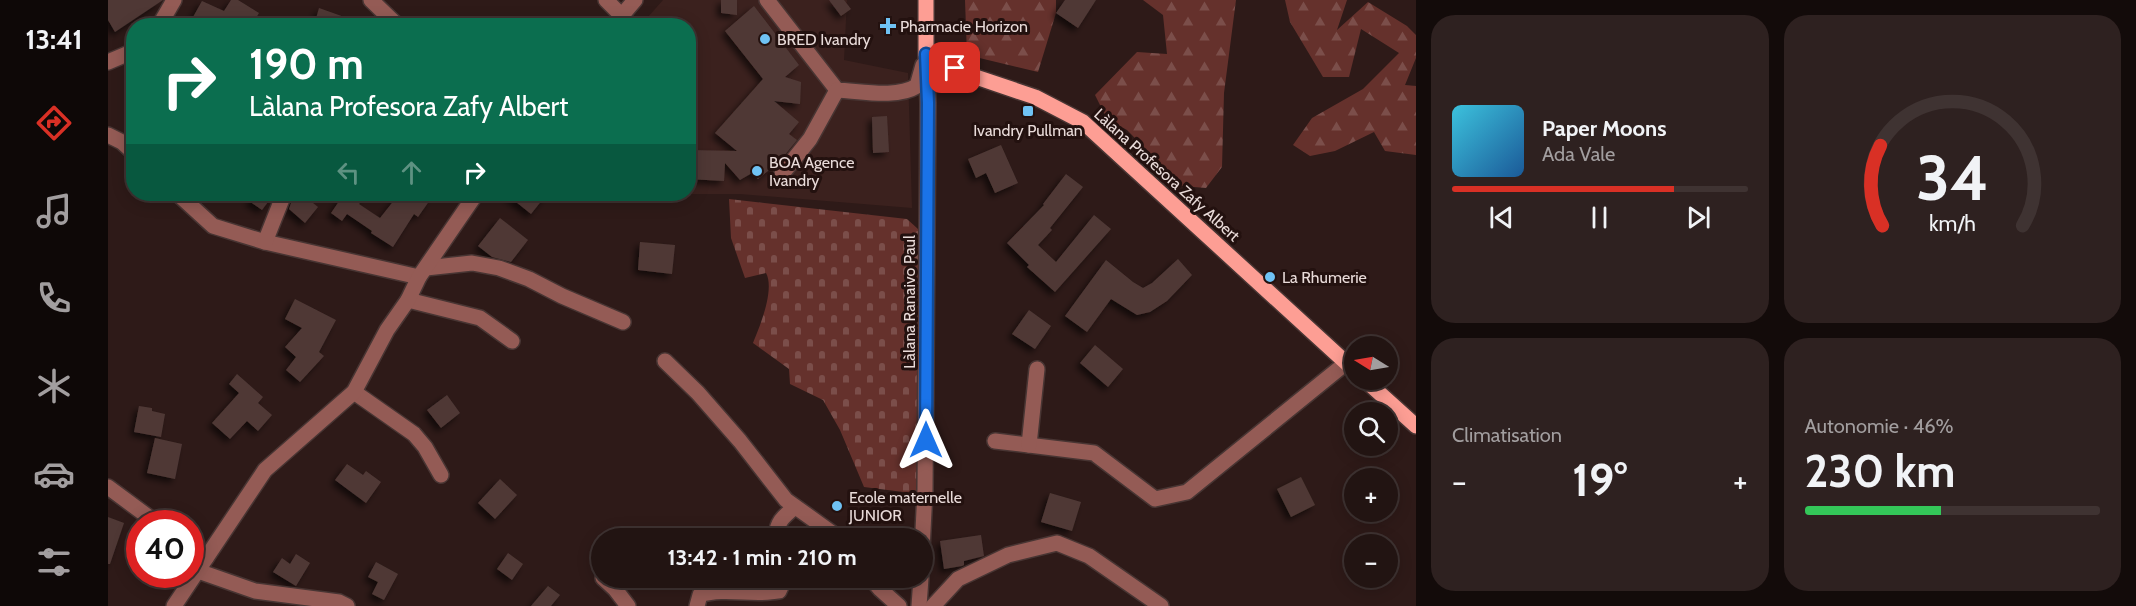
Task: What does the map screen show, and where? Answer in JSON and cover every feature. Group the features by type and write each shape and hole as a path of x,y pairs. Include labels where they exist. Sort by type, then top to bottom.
{"main road":[{"path":"926,0 926,54"},
{"name":"Làlana Profesora Zafy Albert","path":"926,54 970,75 1035,97 1083,122 1344,361"},
{"path":"1376,390 1416,426"}],"street":[{"path":"164,18 174,0"},
{"path":"371,0 390,18"},
{"path":"606,0 616,18"},
{"path":"619,18 635,0"},
{"path":"767,0 837,90 908,91 917,86 926,54"},
{"path":"108,62 126,54"},
{"name":"Làlana Ranaivo Paul","path":"923,528 926,482 928,103 926,54"},
{"path":"782,174 810,139 837,90"},
{"path":"108,135 126,146"},
{"path":"186,201 213,226 265,242 422,273 472,263 499,268 529,279 623,322"},
{"path":"265,242 281,201"},
{"path":"204,562 265,470 354,392 387,330 408,300 422,273 471,201"},
{"path":"408,300 480,318 512,341"},
{"path":"665,360 740,441 786,500 825,528"},
{"path":"1029,446 1037,369"},
{"path":"995,441 1094,453 1155,499 1187,492 1344,371"},
{"path":"354,392 414,434 425,447 441,475"},
{"path":"108,487 139,510"},
{"path":"776,528 783,516 795,507"},
{"path":"933,606 958,579 1008,555 1057,543 1089,556 1161,606"},
{"path":"204,566 255,591 339,602 347,606"},
{"path":"174,606 186,588"},
{"path":"614,588 628,606"},
{"path":"697,606 700,595 710,592 763,594 779,591 780,588"},
{"path":"879,588 899,606"},
{"path":"919,606 920,588"}],"shaded area":[{"path":"663,0 847,0 844,60 908,73 912,208 740,194 696,194 696,18 647,18"}],"green space":[{"path":"965,0 1056,0 1056,13 1038,72 967,55"},
{"path":"1143,0 1236,0 1224,93 1222,167 1206,188 1182,186 1127,130 1107,119 1095,95 1137,52 1167,54 1163,15"},
{"path":"1285,0 1347,0 1337,30 1368,2 1407,26 1416,35 1416,58 1405,85 1416,86 1416,155 1385,151 1374,132 1335,151 1310,156 1293,145 1312,118 1363,89 1399,53 1361,29 1349,77 1323,77 1290,22"},
{"path":"729,199 907,219 918,229 923,264 919,494 864,487 840,430 823,400 790,384 789,369 753,343 766,308 768,280 766,273 745,278 731,238"}],"building":[{"path":"108,0 163,0 136,18 126,18 126,25 115,32 108,20"},
{"path":"231,0 238,0 259,13 256,18 192,18 202,1 224,11"},
{"path":"721,0 737,0 737,15 721,13"},
{"path":"829,0 844,0 851,9 841,16"},
{"path":"1065,0 1096,0 1078,28 1056,13"},
{"path":"754,6 799,65 785,77 801,82 800,104 774,101 799,122 789,134 797,140 779,162 758,179 752,173 740,180 725,163 724,181 696,179 696,150 737,151 715,133 763,79 725,31"},
{"path":"319,8 347,18 316,18"},
{"path":"887,116 889,152 873,153 872,117"},
{"path":"1001,145 1018,183 995,193 986,173 976,178 968,159"},
{"path":"1066,174 1083,187 1050,228 1052,230 1038,245 1056,262 1094,215 1111,229 1055,292 1027,267 1029,265 1007,243 1044,205"},
{"path":"249,201 269,201 262,210"},
{"path":"292,201 311,201 318,207 305,223 289,209"},
{"path":"339,201 362,201 359,204 380,218 393,201 429,201 418,217 414,214 393,247 347,214 342,221 331,213"},
{"path":"515,201 541,201 531,214"},
{"path":"500,218 528,240 511,262 492,257 478,246"},
{"path":"640,242 675,245 672,274 638,270"},
{"path":"1178,259 1192,275 1167,301 1150,312 1137,315 1111,299 1087,332 1065,316 1106,260 1143,288 1152,283"},
{"path":"295,299 336,320 319,352 324,356 300,382 286,370 296,357 285,347 302,328 285,319"},
{"path":"1029,310 1051,326 1035,349 1012,334"},
{"path":"1095,345 1123,369 1108,387 1080,363"},
{"path":"237,374 263,397 258,403 272,415 258,431 247,421 230,439 212,423 239,393 229,384"},
{"path":"447,395 460,413 441,428 427,410"},
{"path":"139,406 152,408 152,411 165,414 161,437 134,432"},
{"path":"155,438 182,444 175,479 147,473"},
{"path":"347,464 363,475 366,471 381,482 366,503 335,480"},
{"path":"1301,477 1315,505 1291,517 1277,489"},
{"path":"500,479 517,495 495,519 478,503"},
{"path":"1050,493 1081,502 1072,531 1041,522"},
{"path":"108,517 124,523 110,564 108,564"},
{"path":"981,535 984,556 964,561 962,566 944,569 940,541"},
{"path":"508,553 523,564 512,580 497,569"},
{"path":"296,554 310,563 296,586 273,572 282,558 290,564"},
{"path":"376,562 398,574 384,600 372,594 378,582 368,577"},
{"path":"548,586 560,595 551,606 531,606"}],"place":[{"name":"Pharmacie Horizon","path":"888,26"},
{"name":"BRED Ivandry","path":"765,39"},
{"name":"Ivandry Pullman","path":"1028,111"},
{"name":"BOA Agence Ivandry","path":"757,171"},
{"name":"La Rhumerie","path":"1270,277"},
{"name":"Ecole maternelle JUNIOR","path":"837,506"}],"route":[{"path":"926,440 928,103 926,54 955,68"}]}
